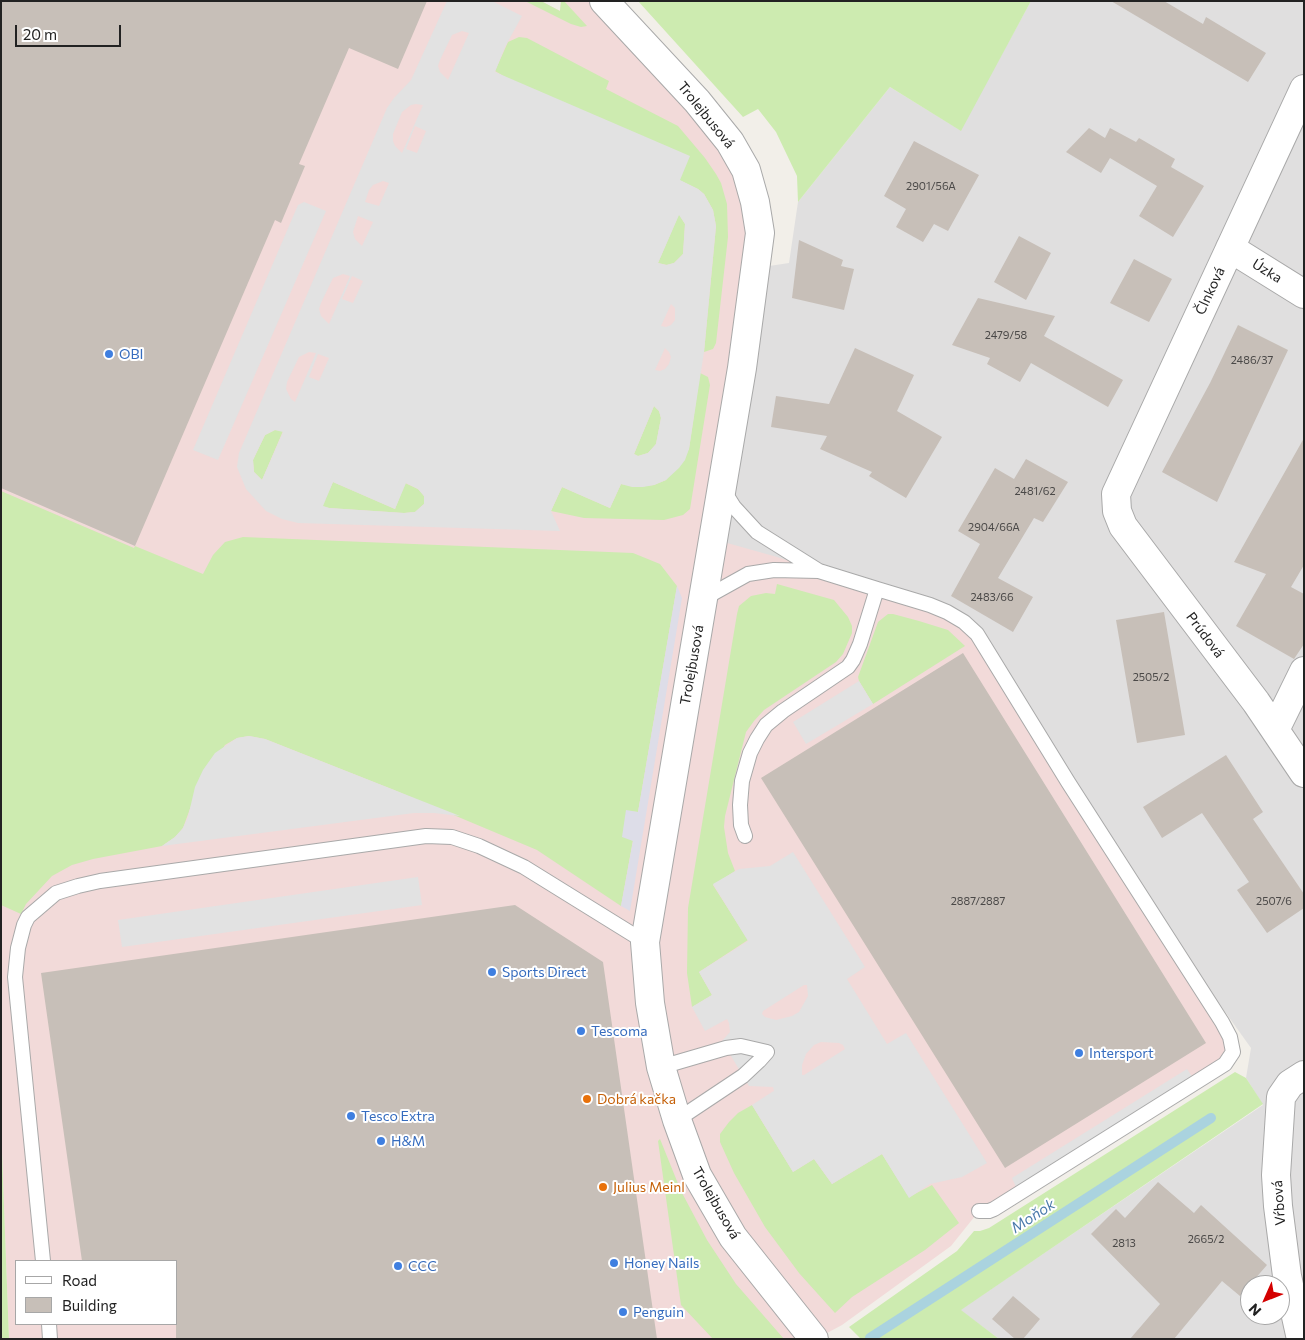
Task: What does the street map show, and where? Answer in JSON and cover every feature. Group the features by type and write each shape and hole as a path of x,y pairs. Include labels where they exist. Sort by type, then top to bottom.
{"street":[{"name":"Trolejbusová","path":"604,1 697,101 730,142 746,170 755,202 760,233 703,598 645,942 650,1003 661,1067 677,1120 697,1175 733,1237 814,1339"},
{"name":"Člnková","path":"1116,494 1304,89"},
{"name":"Úzka","path":"1230,248 1304,294"},
{"name":"Prúdová","path":"1116,494 1117,511 1123,526 1256,702 1304,774"},
{"path":"1275,730 1304,671"},
{"name":"Vŕbová","path":"1297,1080 1281,1098 1276,1175 1287,1276 1301,1339"}],"lane":[{"path":"721,487 734,507 757,532 820,571 930,605 964,622 977,634 1068,782 1230,1037 1233,1052 1225,1064 994,1209 979,1211"},
{"path":"703,598 748,574 774,570 820,571"},
{"path":"745,836 740,805 742,781 750,753 757,739 766,725 783,711 848,667 860,644 877,589"},
{"path":"43,1260 15,977 18,948 24,925 28,917 56,893 78,886 110,880 426,836 452,837 479,846 524,867 645,942"},
{"path":"661,1067 726,1048 741,1046 767,1052 743,1076 677,1120"},
{"path":"49,1325 50,1339"}],"shaded area":[{"path":"1,1 541,1 560,11 561,1 604,1 697,101 755,202 713,539 930,605 977,634 1233,1052 979,1211 951,1246 842,1325 816,1339 9,1339 1,1126"},
{"path":"447,1 492,1 522,16 505,47 495,72 690,156 680,180 704,194 713,210 716,226 704,352 689,449 685,460 666,480 654,485 632,487 621,484 610,508 562,487 551,511 560,531 298,523 282,519 266,511 246,489 237,467 239,453 387,108 411,80","holes":["462,31 469,33 448,80 440,72 438,66 452,35","411,105 423,105 402,153 395,146 393,134 402,112","415,126 426,131 417,153 406,149","383,181 389,183 379,206 365,202 373,185","679,215 685,224 683,254 674,263 666,265 658,263","358,216 373,222 362,246 355,239 353,232","343,274 350,276 329,324 321,316 319,309 333,278","352,276 363,281 353,303 342,299","671,304 675,308 675,320 671,325 661,326","665,348 671,357 665,369 655,370","309,352 316,353 295,402 291,399 286,389 287,382 299,357","318,354 329,358 319,381 309,377","654,406 659,411 661,418 656,444 648,453 638,456 634,454","275,430 283,432 262,480 254,472 253,460 265,435","333,482 395,509 406,483 418,489 424,496 424,504 415,512 404,513 329,508 323,506"]},
{"path":"1031,1 1304,1 1304,1339 999,1339 960,1310 1263,1105 1246,1078 1251,1048 1132,882 713,539 756,268 789,263 798,202 890,87 960,130"},
{"path":"304,202 326,211 218,460 193,450 298,205"},
{"path":"677,586 682,598 630,911 621,906 633,841 622,837 626,810 638,812"},
{"path":"859,681 873,704 806,744 793,722"},
{"path":"249,736 265,739 460,816 414,813 162,846 175,837 183,828 188,817 195,787 203,770 215,753 237,738"},
{"path":"793,852 865,967 847,979 887,1044 906,1033 987,1163 962,1177 930,1184 909,1198 882,1154 832,1184 814,1159 793,1172 752,1105 774,1091 773,1087 749,1086 722,1041 730,1032 727,1019 705,1031 692,1007 712,995 699,972 748,941 713,884 739,869 770,866","holes":["804,985 807,985 808,996 799,1012 776,1020 765,1017 762,1014 763,1011","821,1042 839,1043 845,1049 802,1075 802,1065 806,1054 814,1045"]},
{"path":"418,877 422,905 122,947 118,920"},
{"path":"1187,1069 1193,1078 1016,1187 1012,1178"}],"green space":[{"path":"525,1 541,1 560,11 561,1 564,1 587,26 581,27 571,24"},
{"path":"638,1 1031,1 961,131 890,87 798,202 797,176 776,132 758,109 743,117"},
{"path":"519,37 527,38 609,81 606,89 678,126 716,174 721,183 727,204 728,237 716,343 713,349 704,352 716,226 713,210 704,194 495,71 508,42"},
{"path":"679,214 685,224 683,254 674,263 667,265 658,263"},
{"path":"700,373 708,377 710,385 690,509 683,515 664,520 584,518 551,511 562,487 610,508 621,484 637,487 654,485 666,480 689,449"},
{"path":"654,406 659,411 661,418 656,444 648,453 638,456 634,454"},
{"path":"275,430 283,431 262,480 254,472 253,460 265,435"},
{"path":"333,482 395,509 405,483 418,489 424,496 424,504 415,512 404,513 322,506"},
{"path":"1,491 134,548 135,546 203,574 213,555 225,542 243,537 633,553 660,564 677,586 638,812 626,811 633,840 621,906 537,850 394,790 265,739 249,736 237,738 225,745 191,806 183,828 175,837 162,846 93,859 72,865 52,876 26,904 21,914 1,905"},
{"path":"777,584 834,600 848,617 852,626 852,633 843,654 836,662 764,710 746,732 725,816 724,827 728,853 735,871 713,885 748,940 699,972 712,995 692,1007 687,973 688,908 737,614 739,606 751,596 766,593 775,594"},
{"path":"888,614 948,630 965,646 873,704 858,677 878,622"},
{"path":"1235,1072 1246,1078 1263,1104 961,1310 999,1339 861,1339 849,1327 957,1251 974,1231 989,1228"},
{"path":"752,1105 793,1172 814,1159 832,1184 882,1154 909,1197 932,1185 959,1223 925,1250 852,1297 835,1313 799,1273 765,1227 734,1173 720,1142 720,1134 729,1122 738,1113"},
{"path":"1,1126 9,1339 1,1339"},
{"path":"660,1139 681,1191 707,1240 736,1284 784,1339 713,1339 681,1305 658,1141"}],"building":[{"name":"OBI","path":"1,1 427,1 398,69 349,48 299,164 305,166 281,223 275,220 135,546 1,488"},
{"path":"1111,1 1164,1 1203,24 1206,17 1266,53 1248,82"},
{"path":"1089,128 1105,138 1110,128 1136,142 1139,138 1175,159 1171,167 1204,186 1173,237 1139,216 1157,186 1110,158 1101,173 1066,152"},
{"path":"914,141 979,175 948,231 934,224 923,242 896,227 906,209 884,196"},
{"path":"1019,236 1051,253 1026,300 994,282"},
{"path":"799,240 843,260 841,266 854,269 844,310 792,298"},
{"path":"1134,259 1172,279 1149,322 1110,303"},
{"path":"978,298 1055,316 1044,336 1123,380 1108,407 1031,363 1020,382 987,364 990,358 952,345"},
{"path":"1238,325 1288,350 1217,502 1162,472 1210,383"},
{"path":"855,348 914,375 897,411 942,437 906,498 869,476 872,472 820,449 827,436 771,427 776,396 829,404"},
{"path":"1304,438 1304,565 1291,587 1304,594 1304,644 1294,659 1236,626 1266,574 1234,562"},
{"path":"1026,459 1068,482 1043,522 1034,518 998,578 1033,597 1013,632 951,596 980,544 958,531 995,468 1014,479"},
{"path":"1164,612 1185,735 1137,743 1116,620"},
{"path":"963,653 1206,1043 1005,1168 761,778"},
{"path":"1226,755 1263,812 1253,819 1304,894 1304,908 1267,933 1237,890 1249,882 1202,813 1162,838 1143,807"},
{"name":"Tesco Extra","path":"515,905 603,962 657,1339 176,1339 176,1325 178,1325 178,1260 82,1260 41,973"},
{"path":"1158,1182 1194,1213 1201,1205 1267,1265 1258,1275 1240,1275 1240,1296 1222,1281 1174,1339 1130,1339 1160,1304 1091,1234 1116,1209 1125,1218"},
{"path":"1013,1296 1040,1319 1023,1339 1015,1339 992,1319"}],"waterway":[{"name":"Moňok","path":"870,1338 1211,1118"}],"place":[{"name":"OBI","path":"109,354"},
{"name":"Sports Direct","path":"492,972"},
{"name":"Tescoma","path":"581,1031"},
{"name":"Intersport","path":"1079,1053"},
{"name":"Dobrá kačka","path":"587,1099"},
{"name":"Tesco Extra","path":"351,1116"},
{"name":"H&M","path":"381,1141"},
{"name":"Julius Meinl","path":"603,1187"},
{"name":"Honey Nails","path":"614,1263"},
{"name":"CCC","path":"398,1266"},
{"name":"Penguin","path":"623,1312"}]}
